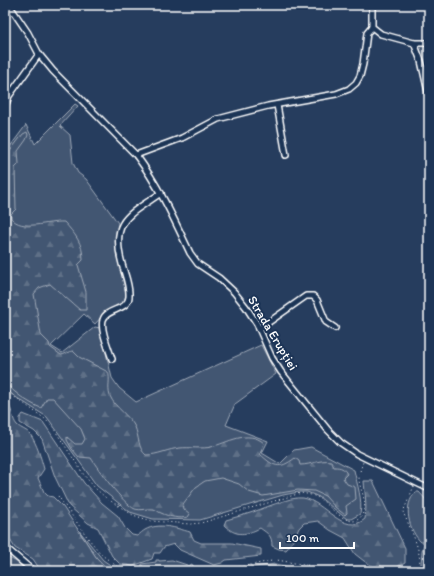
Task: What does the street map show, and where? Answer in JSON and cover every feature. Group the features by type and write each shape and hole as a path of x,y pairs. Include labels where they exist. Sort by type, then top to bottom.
{"street":[{"name":"Strada Erupției","path":"9,5 28,33 39,54 78,97 136,155 148,170 194,260 219,278 234,292 246,307 259,329 272,358 281,372 328,430 341,443 356,454 429,489"},
{"path":"136,155 182,138 218,119 277,105 336,94 350,89 354,86 360,76 364,64 367,33 372,27 372,5"},
{"path":"372,27 381,34 414,43 429,43"},
{"path":"414,43 421,61 429,96"},
{"path":"5,107 9,96 39,54"},
{"path":"277,105 286,156"},
{"path":"112,359 102,326 103,320 107,315 125,305 129,298 128,288 118,249 120,228 122,222 132,212 161,193"},
{"path":"259,329 306,296 313,296 317,300 326,322 335,328"},
{"path":"5,547 33,571"}],"path":[{"path":"5,390 45,419 54,428 84,475 106,498 133,515 151,521 190,524 201,523 301,493 311,494 318,498 342,518 356,520 362,516 364,509 364,499 359,481 359,474 364,458"},
{"path":"416,482 403,512 420,557 420,567 418,571"},
{"path":"58,496 102,555 123,571"},
{"path":"219,571 277,560 306,565 322,571"},
{"path":"289,571 306,565"}],"green space":[{"path":"421,45 429,45 429,87 418,48"},
{"path":"75,104 78,106 60,126 70,135 73,163 78,173 86,179 118,223 116,232 116,250 126,293 121,304 107,311 95,324 84,314 51,346 62,353 95,327 100,328 112,378 119,388 136,402 261,345 276,374 235,404 226,425 268,441 262,453 280,464 294,450 311,447 354,470 360,498 360,514 351,519 347,519 319,497 307,492 283,495 200,520 153,519 130,512 97,486 47,417 14,396 5,387 5,122 8,112 9,148 26,125 35,144"},
{"path":"7,121 8,151 10,151 23,134 27,132 28,135 18,151 19,164 15,168 16,209 11,214 11,218 16,222 28,225 64,222 78,239 83,254 83,260 78,265 86,292 86,310 80,310 50,284 39,288 34,294 41,335 49,343 50,347 61,355 73,351 79,357 108,372 110,396 135,427 141,449 146,455 180,448 208,448 238,438 251,437 264,443 260,454 273,464 285,464 295,458 299,461 300,465 331,461 334,467 339,467 345,470 347,474 343,478 347,484 355,487 356,499 346,506 347,513 345,515 325,496 314,491 298,490 263,496 249,492 239,484 221,478 205,481 196,487 183,504 184,509 190,514 188,517 171,517 154,509 135,509 118,494 91,458 79,457 72,449 67,437 75,444 82,444 85,439 81,429 53,398 47,398 41,408 21,397 5,382 5,130"},
{"path":"5,406 9,406 17,425 29,433 35,442 44,469 38,478 44,492 48,496 53,497 63,507 96,557 109,571 41,571 33,559 15,548 5,532"},
{"path":"23,414 43,422 84,483 102,503 118,516 125,528 132,535 137,536 144,530 156,526 168,526 190,532 194,540 201,543 232,543 261,549 261,556 226,560 222,563 214,565 180,550 174,544 164,547 160,553 154,553 152,559 133,566 120,564 112,556 98,528 88,523 69,506 55,477 42,439 34,431 20,423 20,418"},
{"path":"364,481 373,481 405,548 405,563 391,571 385,571 374,567 364,561 355,554 345,538 330,530 318,521 304,523 299,528 292,543 286,550 272,546 270,537 260,528 241,534 233,532 224,525 226,520 283,501 297,498 303,498 319,505 334,516 349,524 357,523 365,519 366,505"},
{"path":"416,492 419,492 429,503 429,542 421,542 410,525 408,511 409,504"},
{"path":"77,528 103,560 119,571 109,571 96,557"},
{"path":"424,545 429,545 429,571 419,571 422,551"},
{"path":"5,552 9,558 28,571 5,571"},
{"path":"156,560 172,560 190,566 191,564 193,565 193,568 205,571 187,571 183,568 183,571 125,571 124,569 142,567 142,564 156,562"},
{"path":"275,564 285,566 287,569 284,571 229,571"}]}
